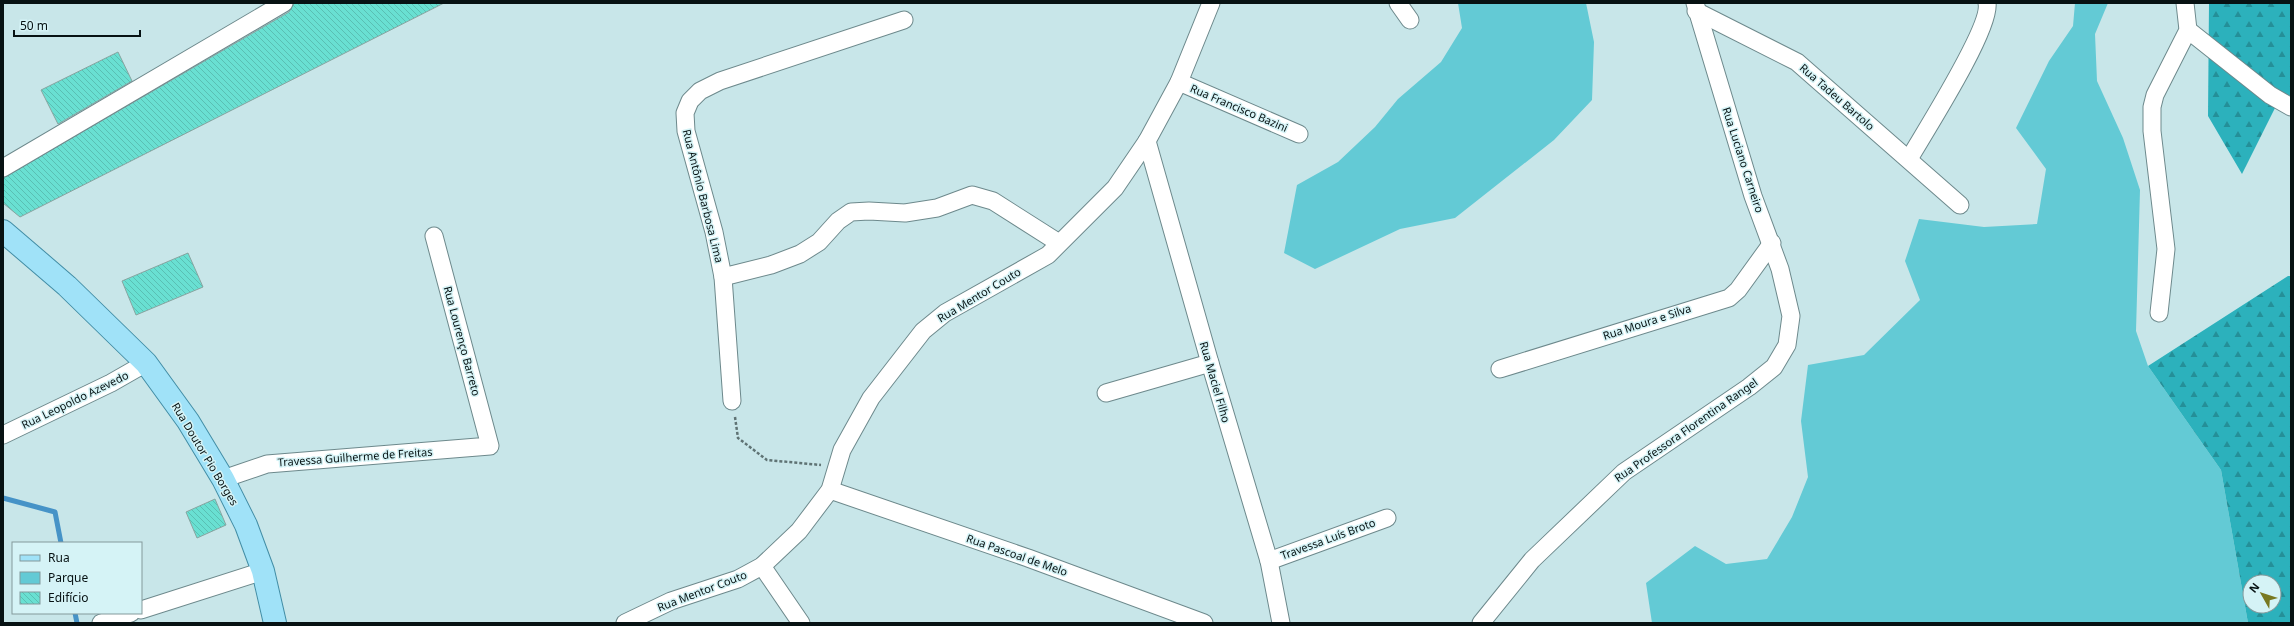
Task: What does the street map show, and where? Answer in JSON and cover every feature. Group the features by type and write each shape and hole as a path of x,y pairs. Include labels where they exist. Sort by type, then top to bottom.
{"main road":[{"name":"Rua Doutor Pio Borges","path":"3,230 68,286 146,364 188,421 223,479 246,525 263,572 275,623"}],"street":[{"path":"3,168 284,3"},
{"name":"Rua Mentor Couto","path":"625,623 671,601 738,579 762,566 799,530 830,490 842,450 871,398 923,331 945,313 1048,255 1114,188 1147,141 1179,82 1211,3"},
{"path":"1398,3 1410,20"},
{"path":"1909,159 1944,102 1984,24 1988,8 1987,3"},
{"path":"2159,313 2166,249 2152,131 2152,107 2155,95 2188,30 2185,3"},
{"name":"Rua Tadeu Bartolo","path":"1696,7 1797,62 1960,205"},
{"name":"Rua Luciano Carneiro","path":"1696,7 1753,196 1772,243 1791,316"},
{"name":"Rua Antônio Barbosa Lima","path":"732,401 723,277 686,131 685,113 690,101 700,91 720,82 904,20"},
{"path":"2188,30 2270,95 2291,107"},
{"name":"Rua Francisco Bazini","path":"1179,82 1299,134"},
{"name":"Rua Maciel Filho","path":"1147,141 1210,363 1269,561 1281,623"},
{"path":"723,277 771,264 800,254 819,242 838,221 852,212 869,211 905,213 938,208 972,195 993,201 1059,243"},
{"name":"Rua Lourenço Barreto","path":"434,236 490,446"},
{"name":"Rua Moura e Silva","path":"1500,369 1728,298 1738,290 1772,243"},
{"name":"Rua Professora Florentina Rangel","path":"1481,623 1532,560 1624,472 1709,416 1774,367 1787,345 1791,316"},
{"path":"1106,392 1210,363"},
{"name":"Rua Leopoldo Azevedo","path":"3,435 146,364"},
{"name":"Travessa Guilherme de Freitas","path":"223,479 267,464 490,446"},
{"name":"Rua Pascoal de Melo","path":"830,490 1028,558 1204,623"},
{"name":"Travessa Luís Broto","path":"1269,561 1387,518"},
{"path":"762,566 801,623"},
{"path":"142,610 263,572"},
{"path":"107,621 128,614"}],"path":[{"path":"732,401 738,438 768,460 823,465 842,450"}],"green space":[{"path":"1458,3 1586,3 1594,42 1592,100 1554,140 1455,218 1400,229 1315,269 1284,253 1297,185 1338,162 1375,127 1398,99 1441,62 1462,28"},
{"path":"2075,3 2108,3 2095,34 2097,81 2123,138 2140,190 2136,331 2148,366 2221,470 2242,589 2242,614 2246,614 2248,623 1652,623 1646,583 1695,546 1726,564 1767,559 1792,517 1808,477 1801,421 1808,365 1864,355 1920,300 1905,261 1919,219 1984,227 2037,224 2046,169 2016,128 2049,61 2073,26"},
{"path":"2209,3 2291,3 2291,95 2279,100 2242,174 2208,116"},
{"path":"2288,276 2291,276 2291,623 2248,623 2246,614 2282,614 2282,574 2242,574 2242,589 2221,470 2148,366"}],"building":[{"path":"294,3 444,3 20,217 3,203 3,178 289,12"},
{"path":"118,52 132,81 58,124 41,90"},
{"path":"188,253 203,287 136,315 122,281"},
{"path":"215,499 226,525 197,538 186,512"}],"waterway":[{"path":"3,498 55,512 61,542"},
{"path":"75,614 77,623"}]}
